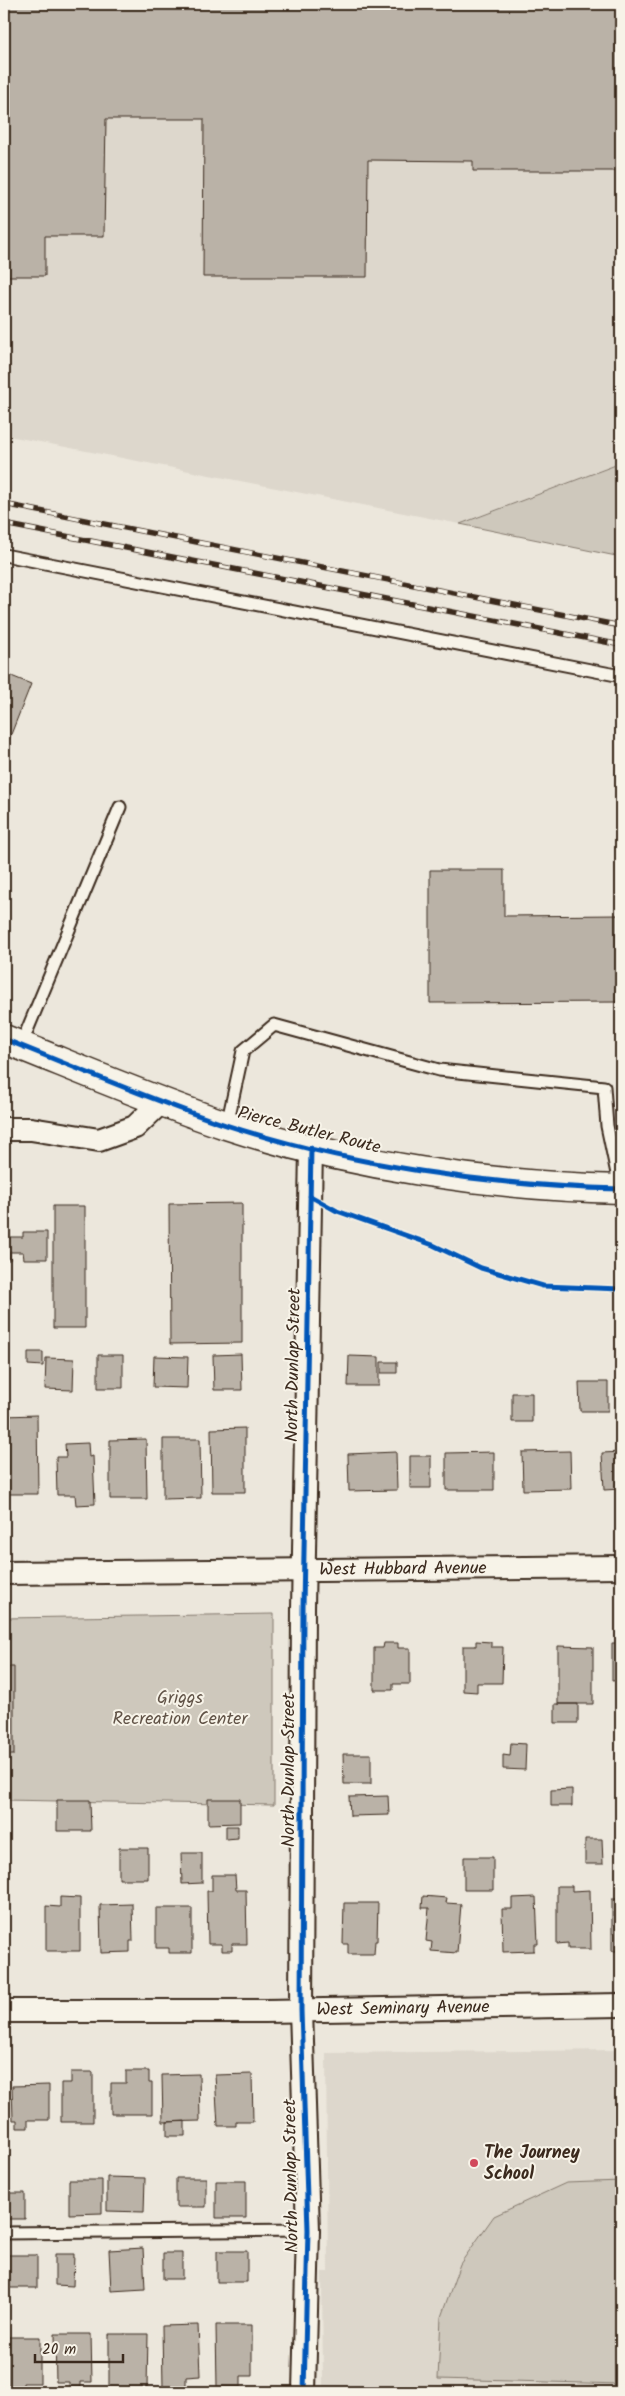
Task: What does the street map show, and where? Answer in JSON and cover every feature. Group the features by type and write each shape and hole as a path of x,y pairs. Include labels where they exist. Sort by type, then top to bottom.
{"main road":[{"name":"Pierce Butler Route","path":"12,1042 226,1125 312,1148 462,1176 567,1187 621,1189"}],"street":[{"path":"4,1129 31,1129 99,1140 135,1127 162,1101"},
{"name":"North Dunlap Street","path":"304,2392 308,2230 301,2010 304,1572 312,1148"},
{"name":"West Hubbard Avenue","path":"4,1573 304,1572 621,1567"},
{"name":"West Seminary Avenue","path":"4,2011 301,2010 621,2005"}],"lane":[{"path":"4,555 621,676"},
{"path":"12,1042 120,807"},
{"path":"226,1125 243,1051 274,1025 439,1070 604,1087 607,1126 621,1189"},
{"path":"4,2233 308,2230"}],"shaded area":[{"path":"4,4 621,4 621,463 460,524 4,435"},
{"name":"The Journey School","path":"621,2050 621,2392 323,2392 322,2272 328,2272 326,2053"}],"green space":[{"path":"621,463 621,557 460,524"},
{"name":"Griggs Recreation Center","path":"274,1614 274,1805 4,1800 4,1618"},
{"path":"621,2181 621,2384 438,2379 441,2317 460,2264 494,2216 566,2183"}],"building":[{"path":"4,4 621,4 621,171 473,171 473,161 368,160 367,277 203,277 204,119 106,119 104,236 45,236 45,276 4,276"},
{"path":"4,673 31,684 4,752"},
{"path":"430,870 504,870 504,916 621,915 621,1002 430,1003"},
{"path":"242,1203 242,1343 170,1344 169,1204"},
{"path":"53,1206 85,1206 85,1328 53,1328"},
{"path":"4,1221 10,1221 10,1237 23,1237 23,1232 47,1232 47,1259 24,1259 23,1252 10,1252 10,1260 4,1260"},
{"path":"28,1352 43,1352 43,1366 28,1365"},
{"path":"241,1354 242,1390 214,1390 213,1355"},
{"path":"98,1355 123,1355 123,1388 98,1388"},
{"path":"154,1356 188,1357 187,1388 153,1387"},
{"path":"349,1356 379,1357 379,1386 348,1386"},
{"path":"46,1358 74,1359 73,1390 45,1389"},
{"path":"381,1362 397,1362 397,1373 381,1373"},
{"path":"579,1382 608,1382 608,1411 580,1411"},
{"path":"512,1393 532,1393 532,1422 512,1422"},
{"path":"37,1415 38,1494 4,1494 4,1416"},
{"path":"245,1428 245,1492 212,1492 211,1429"},
{"path":"146,1439 147,1499 110,1499 110,1440"},
{"path":"163,1439 200,1439 201,1498 163,1499"},
{"path":"88,1443 89,1457 93,1456 95,1504 76,1505 75,1495 57,1495 56,1457 66,1457 65,1444"},
{"path":"570,1451 571,1489 523,1490 522,1452"},
{"path":"396,1452 397,1490 349,1491 348,1454"},
{"path":"494,1452 494,1490 446,1490 446,1453"},
{"path":"621,1452 621,1489 604,1490 602,1453"},
{"path":"410,1456 431,1456 431,1488 410,1488"},
{"path":"476,1641 491,1642 491,1647 503,1647 502,1683 477,1683 477,1692 463,1691 463,1646 476,1646"},
{"path":"384,1643 398,1643 398,1648 410,1648 410,1684 393,1684 393,1690 374,1690 374,1648 383,1648"},
{"path":"612,1643 621,1643 621,1680 612,1681"},
{"path":"558,1646 593,1647 593,1704 558,1704"},
{"path":"4,1667 14,1667 14,1755 4,1755"},
{"path":"555,1704 578,1704 578,1723 555,1723"},
{"path":"511,1743 526,1744 525,1770 503,1769 503,1755 510,1756"},
{"path":"343,1754 371,1754 371,1784 344,1784"},
{"path":"572,1789 572,1806 551,1806 551,1790"},
{"path":"388,1796 389,1815 350,1816 349,1797"},
{"path":"208,1799 240,1799 240,1823 208,1824"},
{"path":"57,1800 90,1800 91,1831 57,1831"},
{"path":"226,1826 238,1826 238,1838 226,1839"},
{"path":"585,1839 602,1839 603,1864 585,1864"},
{"path":"119,1848 148,1848 148,1879 119,1879"},
{"path":"181,1853 202,1853 202,1883 182,1884"},
{"path":"464,1857 493,1857 493,1890 464,1890"},
{"path":"212,1875 235,1875 236,1890 246,1890 247,1944 232,1944 232,1951 222,1951 222,1944 208,1944 207,1891 212,1891"},
{"path":"557,1886 572,1886 572,1891 590,1890 591,1949 568,1949 568,1943 557,1944"},
{"path":"423,1896 447,1898 446,1903 461,1904 457,1953 431,1951 432,1942 426,1941 429,1908 422,1908"},
{"path":"60,1897 80,1898 80,1951 46,1951 46,1906 60,1907"},
{"path":"536,1897 538,1944 534,1944 534,1951 503,1952 502,1909 512,1909 512,1898"},
{"path":"612,1899 621,1899 621,1951 612,1951"},
{"path":"344,1903 378,1903 377,1941 375,1941 374,1954 348,1954 348,1944 343,1944"},
{"path":"132,1904 133,1941 130,1941 130,1952 101,1953 100,1905"},
{"path":"156,1908 192,1908 192,1953 169,1953 169,1948 156,1948"},
{"path":"126,2071 149,2071 149,2083 152,2083 152,2114 111,2114 111,2083 126,2083"},
{"path":"71,2072 93,2072 93,2122 61,2122 61,2083 71,2083"},
{"path":"199,2074 200,2121 163,2122 162,2075"},
{"path":"252,2074 253,2122 236,2122 236,2126 218,2126 215,2075"},
{"path":"49,2085 49,2120 28,2120 28,2128 17,2128 17,2120 13,2120 12,2086"},
{"path":"185,2121 185,2136 167,2136 167,2122"},
{"path":"107,2177 145,2178 144,2212 107,2211"},
{"path":"176,2178 206,2178 206,2207 176,2207"},
{"path":"69,2180 102,2180 102,2213 69,2214"},
{"path":"216,2181 246,2181 246,2218 216,2218"},
{"path":"6,2193 25,2193 25,2219 6,2219"},
{"path":"143,2248 145,2289 111,2291 109,2250"},
{"path":"217,2251 247,2251 247,2282 217,2282"},
{"path":"163,2253 182,2253 182,2279 163,2279"},
{"path":"55,2254 74,2254 73,2286 55,2285"},
{"path":"4,2255 37,2255 37,2288 4,2288"},
{"path":"198,2325 200,2376 186,2377 186,2387 163,2388 162,2326"},
{"path":"216,2325 252,2325 252,2376 241,2376 241,2387 217,2387"},
{"path":"55,2334 91,2334 92,2382 81,2382 81,2387 69,2387 69,2382 56,2382"},
{"path":"109,2334 148,2334 147,2388 109,2388"},
{"path":"4,2337 40,2337 40,2383 6,2386 6,2383 4,2383"}],"railway":[{"path":"4,504 621,626"},
{"path":"4,524 621,645"}],"cycle path":[{"path":"4,1039 226,1125 322,1152 422,1171 472,1178 522,1184 621,1189"},
{"path":"304,2392 308,2230 301,2010 303,1609 311,1148"},
{"path":"310,1196 337,1211 433,1245 481,1268 543,1286 621,1289"}],"place":[{"name":"The Journey School","path":"474,2163"}]}
